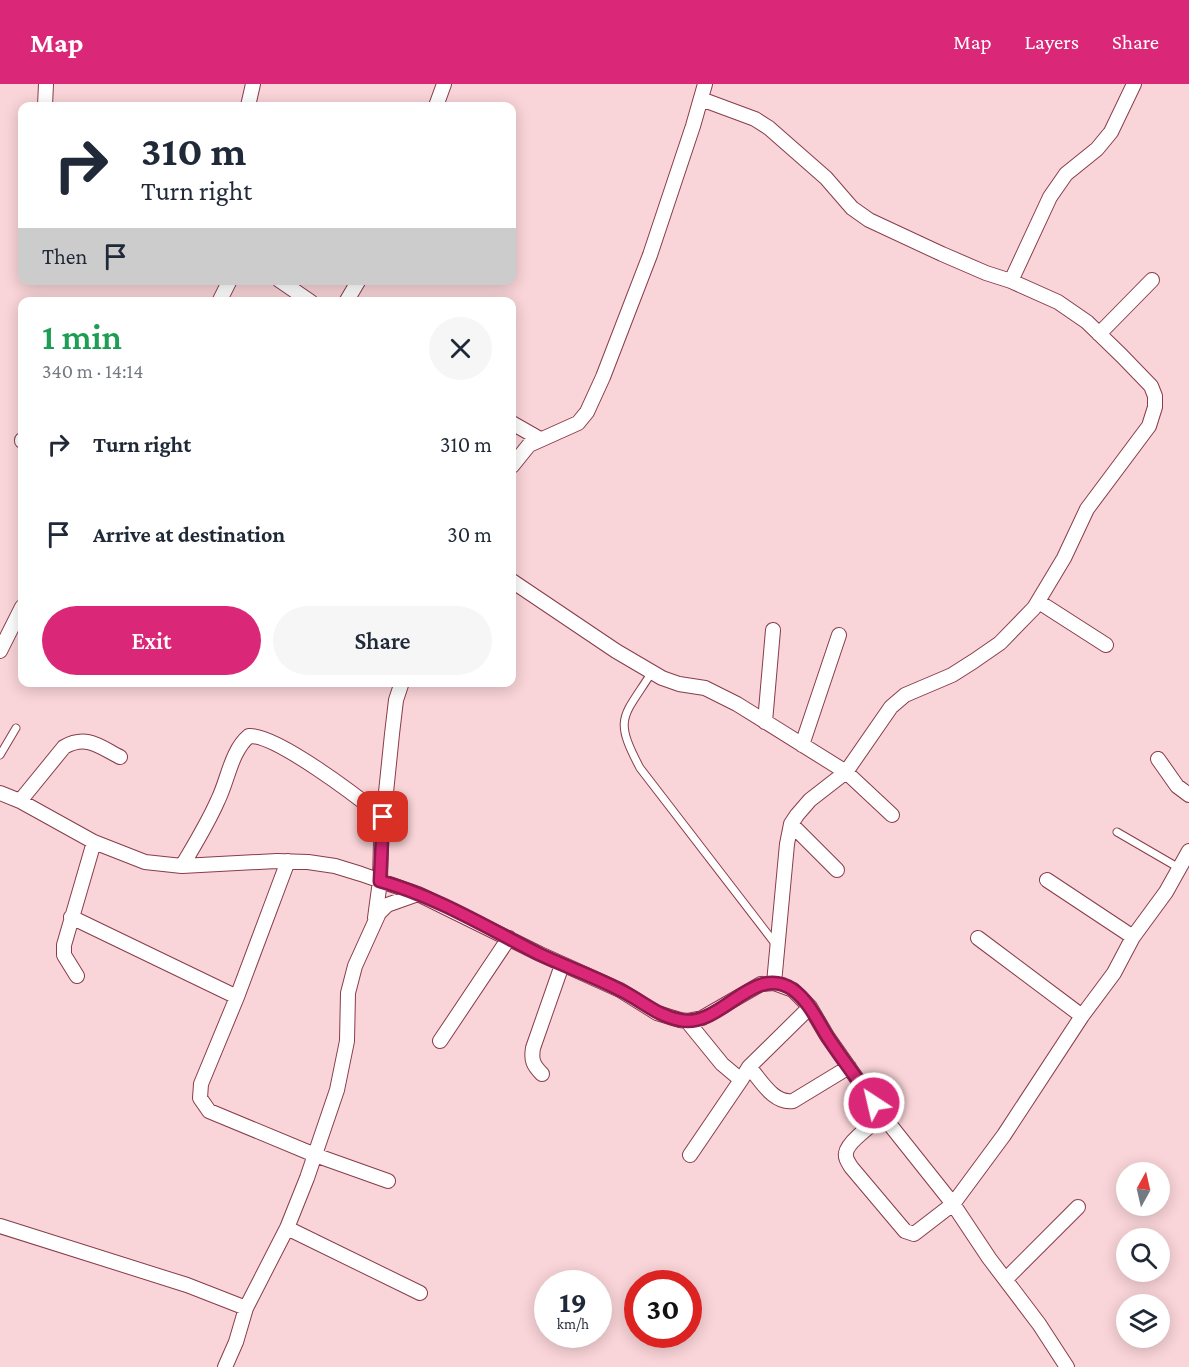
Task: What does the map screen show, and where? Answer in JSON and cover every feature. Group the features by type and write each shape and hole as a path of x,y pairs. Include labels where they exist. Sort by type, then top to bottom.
{"street":[{"path":"45,102 46,84"},
{"path":"249,102 253,84"},
{"path":"437,102 444,84"},
{"path":"516,461 529,445 578,423 587,412 612,355 650,255 705,84"},
{"path":"1011,281 1050,197 1066,174 1098,149 1111,132 1134,84"},
{"path":"701,99 755,119 769,128 826,178 852,208 869,220 942,254 1058,302 1099,334 1151,386 1155,396 1155,407 1149,426 1087,509 1064,558 1039,602 1023,621 974,661 952,675 905,695 891,707 846,772 810,800 791,824 787,844 774,983"},
{"path":"1099,334 1152,280"},
{"path":"286,285 304,297"},
{"path":"516,425 540,439"},
{"path":"516,584 616,651 652,672 679,684 705,688 765,722 846,772 892,815"},
{"path":"1039,602 1106,645"},
{"path":"0,651 18,615"},
{"path":"765,722 773,630"},
{"path":"802,745 839,635"},
{"path":"225,1367 236,1342 246,1308 287,1228 315,1155 343,1066 347,1041 348,993 355,966 374,921 380,881 383,817 394,711 401,687"},
{"path":"182,866 213,812 236,754 249,736 264,738 301,759 343,786 383,817"},
{"path":"20,801 64,747 73,742 89,741 120,757"},
{"path":"1158,759 1177,786 1189,795"},
{"path":"0,793 20,801 94,842 145,862 182,866 288,861 335,866 418,894 562,965 620,990 657,1013 687,1021 702,1018 761,984 774,983 793,990 810,1007 827,1036 883,1116 953,1204 1067,1367"},
{"path":"791,824 837,870"},
{"path":"77,976 64,955 64,945 94,842"},
{"path":"883,1116 850,1144 846,1151 846,1158 905,1231 910,1233 919,1231 953,1204 1004,1135 1113,973 1133,937 1166,892 1189,851"},
{"path":"288,861 237,997 201,1084 201,1098 209,1112 315,1155 388,1181"},
{"path":"1047,880 1133,937"},
{"path":"374,921 387,905 418,894"},
{"path":"71,917 237,997"},
{"path":"440,1041 509,938"},
{"path":"978,938 1082,1016"},
{"path":"542,1074 531,1059 533,1048 562,965"},
{"path":"690,1155 749,1067 810,1007"},
{"path":"687,1021 722,1064 741,1080"},
{"path":"749,1067 774,1095 786,1102 793,1101 849,1067"},
{"path":"1006,1279 1078,1207"},
{"path":"0,1226 187,1285 246,1308"},
{"path":"287,1228 420,1293"}],"lane":[{"path":"652,672 624,716 622,728 627,744 640,768 777,946"},
{"path":"0,755 16,728"},
{"path":"1117,832 1179,868"}],"route":[{"path":"383,817 380,881 418,894 562,965 620,990 657,1013 687,1021 702,1018 726,1006 761,984 774,983 793,990 810,1007 827,1036 874,1103"}]}
